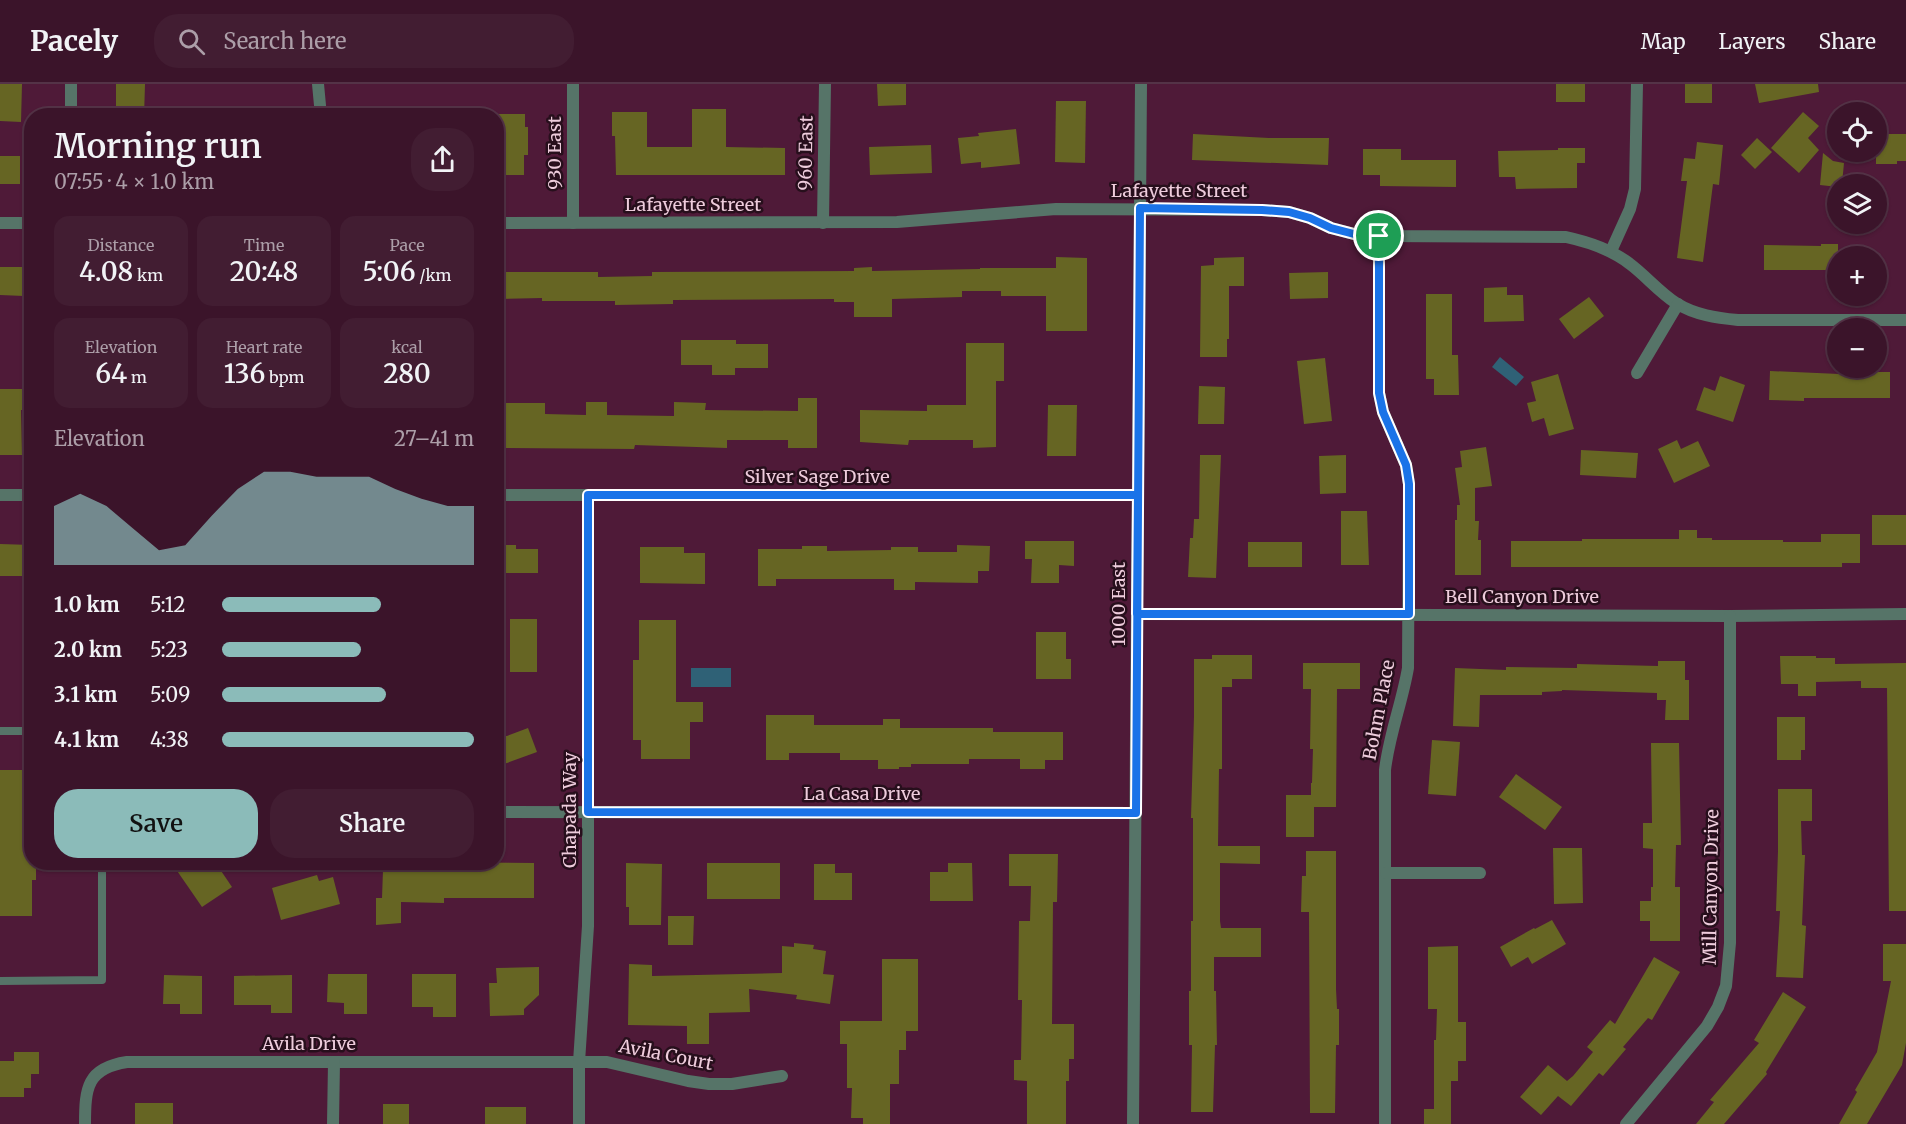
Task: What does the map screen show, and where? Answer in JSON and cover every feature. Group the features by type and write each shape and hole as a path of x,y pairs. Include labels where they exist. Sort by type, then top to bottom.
{"street":[{"path":"71,84 71,108"},
{"path":"318,84 320,108"},
{"name":"930 East","path":"573,84 573,223"},
{"name":"960 East","path":"823,223 825,84"},
{"name":"1000 East","path":"1133,1124 1141,84"},
{"path":"1611,251 1630,209 1635,189 1637,84"},
{"name":"Lafayette Street","path":"504,223 897,222 1056,209 1262,210 1289,212 1354,234 1566,237 1589,242 1611,251 1630,264 1653,286 1678,304 1697,313 1718,318 1906,320"},
{"path":"0,223 24,223"},
{"name":"Bohm Place","path":"1379,236 1379,393 1383,412 1406,465 1409,484 1408,668 1387,749 1385,770 1385,1124"},
{"path":"1637,373 1678,304"},
{"path":"0,495 24,495"},
{"name":"Silver Sage Drive","path":"504,495 1138,495"},
{"name":"Chapada Way","path":"579,1124 579,1062 588,926 588,495"},
{"name":"Bell Canyon Drive","path":"1137,614 1730,616 1906,614"},
{"name":"Mill Canyon Drive","path":"1626,1124 1707,1026 1726,986 1730,943 1730,616"},
{"name":"La Casa Drive","path":"504,812 1136,813"},
{"path":"1386,873 1480,873"},
{"name":"Avila Drive","path":"85,1124 88,1085 97,1072 111,1064 127,1062 579,1062"},
{"path":"333,1124 334,1062"},
{"name":"Avila Court","path":"579,1062 606,1062 709,1084 732,1084 782,1076"}],"lane":[{"path":"0,731 24,731"},
{"path":"0,981 102,980 102,870"}],"water":[{"path":"1500,357 1524,377 1516,386 1492,367"},
{"path":"691,668 731,668 731,687 691,687"}],"building":[{"path":"0,84 22,84 21,122 0,121"},
{"path":"116,84 145,84 144,108 116,108"},
{"path":"877,84 906,84 906,105 878,106"},
{"path":"1556,84 1585,84 1585,102 1556,102"},
{"path":"1685,84 1712,84 1712,103 1685,103"},
{"path":"1755,84 1818,84 1819,92 1759,103"},
{"path":"1056,101 1086,101 1085,163 1055,162"},
{"path":"692,109 726,109 726,147 785,148 785,175 616,175 612,112 647,112 647,147 692,147"},
{"path":"1803,112 1819,126 1808,138 1819,150 1799,173 1771,148"},
{"path":"504,114 525,114 525,127 528,127 528,155 524,155 524,175 504,175"},
{"path":"1016,129 1020,164 981,168 981,162 961,164 958,138 979,136 978,133"},
{"path":"1193,134 1329,138 1328,165 1192,160"},
{"path":"1887,134 1906,134 1906,161 1897,161 1897,164 1876,164 1876,162 1887,162"},
{"path":"1757,138 1772,152 1755,169 1741,155"},
{"path":"1697,142 1723,145 1719,185 1713,184 1703,262 1677,258 1687,181 1681,181 1684,158 1695,159"},
{"path":"931,145 932,173 870,175 869,147"},
{"path":"1558,148 1585,148 1585,163 1577,163 1577,188 1516,189 1515,177 1499,177 1498,151 1558,150"},
{"path":"1363,149 1401,149 1401,160 1456,160 1456,187 1380,186 1380,175 1363,175"},
{"path":"1823,153 1827,156 1827,162 1844,163 1843,174 1827,174 1827,186 1820,185"},
{"path":"0,156 20,156 20,184 0,184"},
{"path":"1821,244 1838,244 1838,246 1827,246 1827,270 1764,270 1764,245 1821,246"},
{"path":"1056,257 1087,258 1087,331 1046,331 1046,296 1001,296 1001,291 962,291 962,297 892,299 892,317 854,317 854,302 834,302 834,299 673,300 673,304 615,305 615,301 504,299 504,272 598,272 598,277 652,276 652,272 854,271 854,268 872,267 872,271 1056,268"},
{"path":"1244,257 1244,286 1229,286 1227,357 1200,357 1201,266 1214,265 1214,258"},
{"path":"0,267 24,267 24,296 0,295"},
{"path":"1328,272 1328,298 1290,299 1289,273"},
{"path":"1507,287 1507,295 1523,295 1524,321 1484,322 1484,288"},
{"path":"1426,294 1452,294 1452,355 1458,355 1459,395 1434,395 1434,379 1426,379"},
{"path":"1589,297 1604,316 1574,339 1559,319"},
{"path":"681,340 736,340 736,344 768,344 768,368 735,368 735,375 712,375 712,365 681,365"},
{"path":"966,343 1004,343 1004,381 996,381 996,447 973,448 973,440 909,440 908,445 860,442 860,410 927,411 927,405 966,405"},
{"path":"1325,358 1332,421 1304,424 1297,361"},
{"path":"1770,371 1827,373 1827,378 1887,378 1887,372 1890,372 1890,398 1769,400"},
{"path":"1558,374 1574,429 1549,436 1544,418 1532,422 1527,403 1536,401 1531,382"},
{"path":"1720,376 1745,385 1733,422 1696,410 1704,387 1715,391"},
{"path":"1199,386 1225,387 1224,424 1198,424"},
{"path":"0,389 24,389 24,410 21,410 22,455 0,455"},
{"path":"798,398 817,398 817,448 788,448 788,440 727,440 727,448 635,445 634,449 504,448 504,403 545,403 545,414 586,415 586,402 607,402 607,415 674,416 674,402 706,403 705,410 798,411"},
{"path":"1048,405 1077,405 1076,456 1047,456"},
{"path":"1677,440 1681,449 1698,441 1710,466 1674,483 1658,449"},
{"path":"1486,447 1492,486 1475,488 1475,521 1479,521 1478,540 1481,540 1481,575 1455,575 1455,520 1457,520 1457,505 1460,505 1455,468 1462,467 1460,451"},
{"path":"1581,450 1638,453 1636,478 1580,475"},
{"path":"1200,455 1221,455 1216,578 1188,577 1190,538 1193,538 1194,519 1199,519"},
{"path":"1346,455 1346,493 1320,494 1319,456"},
{"path":"1341,511 1367,511 1369,565 1341,565"},
{"path":"1872,515 1906,515 1906,545 1872,545"},
{"path":"1679,530 1697,530 1697,538 1712,538 1712,540 1783,540 1783,542 1821,542 1821,534 1860,534 1860,563 1842,563 1842,567 1511,567 1511,541 1679,539"},
{"path":"1025,541 1074,541 1074,566 1059,565 1059,583 1031,583 1032,559 1025,559"},
{"path":"1248,542 1302,542 1302,567 1248,567"},
{"path":"0,544 24,545 24,576 0,576"},
{"path":"504,545 516,545 516,549 538,549 538,573 504,573"},
{"path":"957,545 990,546 989,571 978,571 978,583 915,582 915,590 894,590 894,579 776,579 776,586 758,586 758,549 802,549 802,546 827,546 827,551 891,550 891,547 918,547 918,552 957,552"},
{"path":"640,547 684,547 684,553 705,553 705,584 640,583"},
{"path":"510,619 537,619 537,672 510,672"},
{"path":"639,620 676,620 676,702 703,702 703,722 690,722 690,759 641,759 641,740 633,740 633,660 639,660"},
{"path":"1036,632 1066,632 1066,659 1071,659 1071,679 1036,679"},
{"path":"1212,655 1252,655 1252,679 1232,679 1232,687 1222,687 1222,769 1219,769 1218,846 1260,846 1260,864 1220,863 1220,921 1221,928 1261,928 1261,957 1214,957 1217,1045 1215,1045 1213,1112 1191,1112 1192,1045 1189,1045 1189,991 1191,991 1191,921 1193,921 1193,818 1191,818 1194,659 1212,659"},
{"path":"1780,656 1835,658 1835,664 1906,663 1906,911 1889,911 1887,688 1861,688 1861,681 1816,682 1816,696 1798,696 1798,684 1781,684"},
{"path":"1658,661 1685,661 1685,680 1689,680 1689,720 1665,720 1666,700 1657,700 1657,693 1562,690 1542,692 1542,695 1480,695 1479,727 1453,726 1455,668 1506,670 1506,667 1577,668 1577,664 1658,666"},
{"path":"1303,663 1360,663 1360,689 1337,689 1336,807 1314,807 1314,837 1286,837 1286,795 1311,795 1313,749 1310,749 1311,689 1303,689"},
{"path":"766,715 814,715 814,725 883,725 883,719 900,719 900,728 993,728 993,732 1063,732 1063,760 1045,760 1045,769 1020,769 1020,759 969,759 969,764 911,764 911,767 899,767 899,769 878,769 878,760 840,760 840,753 789,753 789,760 766,760"},
{"path":"1777,717 1805,717 1805,750 1801,750 1801,760 1777,760"},
{"path":"528,728 537,752 504,764 504,736"},
{"path":"1432,740 1460,742 1456,796 1428,794"},
{"path":"1651,743 1679,743 1681,845 1676,845 1675,887 1680,887 1680,941 1650,941 1650,921 1640,921 1640,901 1651,901 1651,887 1653,887 1653,849 1643,848 1643,823 1652,823"},
{"path":"0,770 24,770 24,870 36,870 36,880 32,880 32,916 0,916"},
{"path":"1516,774 1562,807 1545,830 1499,797"},
{"path":"1778,789 1812,789 1812,821 1801,821 1802,855 1805,855 1802,925 1806,926 1803,978 1776,977 1780,911 1776,911"},
{"path":"1553,848 1582,848 1583,903 1554,904"},
{"path":"1306,851 1336,851 1336,989 1337,1009 1339,1009 1339,1045 1336,1045 1335,1113 1310,1113 1309,912 1301,912 1302,876 1306,876"},
{"path":"1009,854 1058,854 1057,902 1053,902 1052,1024 1074,1024 1074,1059 1069,1059 1069,1081 1066,1081 1066,1124 1027,1124 1027,1081 1014,1080 1014,1060 1021,1060 1022,1000 1018,1000 1019,921 1030,921 1031,886 1009,886"},
{"path":"504,863 534,863 534,898 444,898 444,903 401,902 401,923 376,925 376,898 382,898 383,870 504,870"},
{"path":"626,863 662,864 661,925 629,925 629,907 626,907"},
{"path":"707,863 780,863 780,899 707,899"},
{"path":"948,863 972,863 973,901 930,901 930,872 948,872"},
{"path":"814,864 835,864 835,873 852,873 852,900 814,900"},
{"path":"177,870 220,870 232,887 202,907"},
{"path":"317,875 319,881 333,877 340,904 281,920 272,888"},
{"path":"668,916 694,916 693,945 668,945"},
{"path":"1552,920 1566,944 1532,964 1528,957 1511,967 1500,947"},
{"path":"794,943 814,945 813,949 826,951 823,974 834,975 830,1004 796,999 797,995 749,989 750,1012 709,1013 709,1044 687,1044 687,1026 628,1025 629,964 652,965 652,976 782,973 782,946 794,947"},
{"path":"1883,944 1906,944 1906,1043 1902,1065 1867,1124 1839,1124 1877,1052 1891,981 1883,981"},
{"path":"1458,946 1458,1022 1466,1022 1466,1061 1458,1061 1458,1081 1451,1081 1451,1124 1424,1124 1424,1109 1434,1109 1434,1040 1436,1040 1437,1009 1428,1009 1428,947"},
{"path":"1654,957 1680,972 1652,1020 1648,1018 1623,1047 1626,1049 1603,1076 1599,1073 1571,1106 1558,1096 1541,1115 1520,1097 1548,1065 1567,1081 1573,1076 1593,1052 1587,1047 1610,1020 1615,1024"},
{"path":"882,959 918,959 918,1031 906,1031 906,1050 899,1050 899,1084 890,1084 890,1124 863,1124 863,1118 851,1118 852,1088 847,1088 847,1044 840,1044 840,1021 882,1021"},
{"path":"539,967 539,995 524,1009 524,1015 490,1016 489,983 497,983 496,968"},
{"path":"328,974 367,974 367,1014 344,1014 344,1003 327,1002"},
{"path":"412,974 456,974 456,1017 433,1017 433,1007 412,1007"},
{"path":"164,975 202,976 202,1014 180,1014 180,1004 163,1004"},
{"path":"292,975 292,1013 271,1013 271,1005 234,1005 234,976"},
{"path":"1783,992 1806,1007 1766,1072 1767,1074 1724,1124 1696,1124 1714,1102 1710,1100 1759,1043 1754,1040"},
{"path":"14,1052 39,1052 39,1074 31,1074 31,1088 24,1088 24,1097 0,1097 0,1061 14,1061"},
{"path":"135,1103 173,1103 173,1124 135,1124"},
{"path":"383,1104 409,1104 409,1124 383,1124"},
{"path":"485,1107 526,1107 526,1124 485,1124"}],"route":[{"path":"1379,236 1354,234 1331,228 1310,218 1289,212 1140,208 1138,495 1137,614 1136,813 588,812 588,495 1138,495 1137,555 1137,614 1409,614 1409,484 1406,465 1383,412 1379,393 1379,236"}]}
